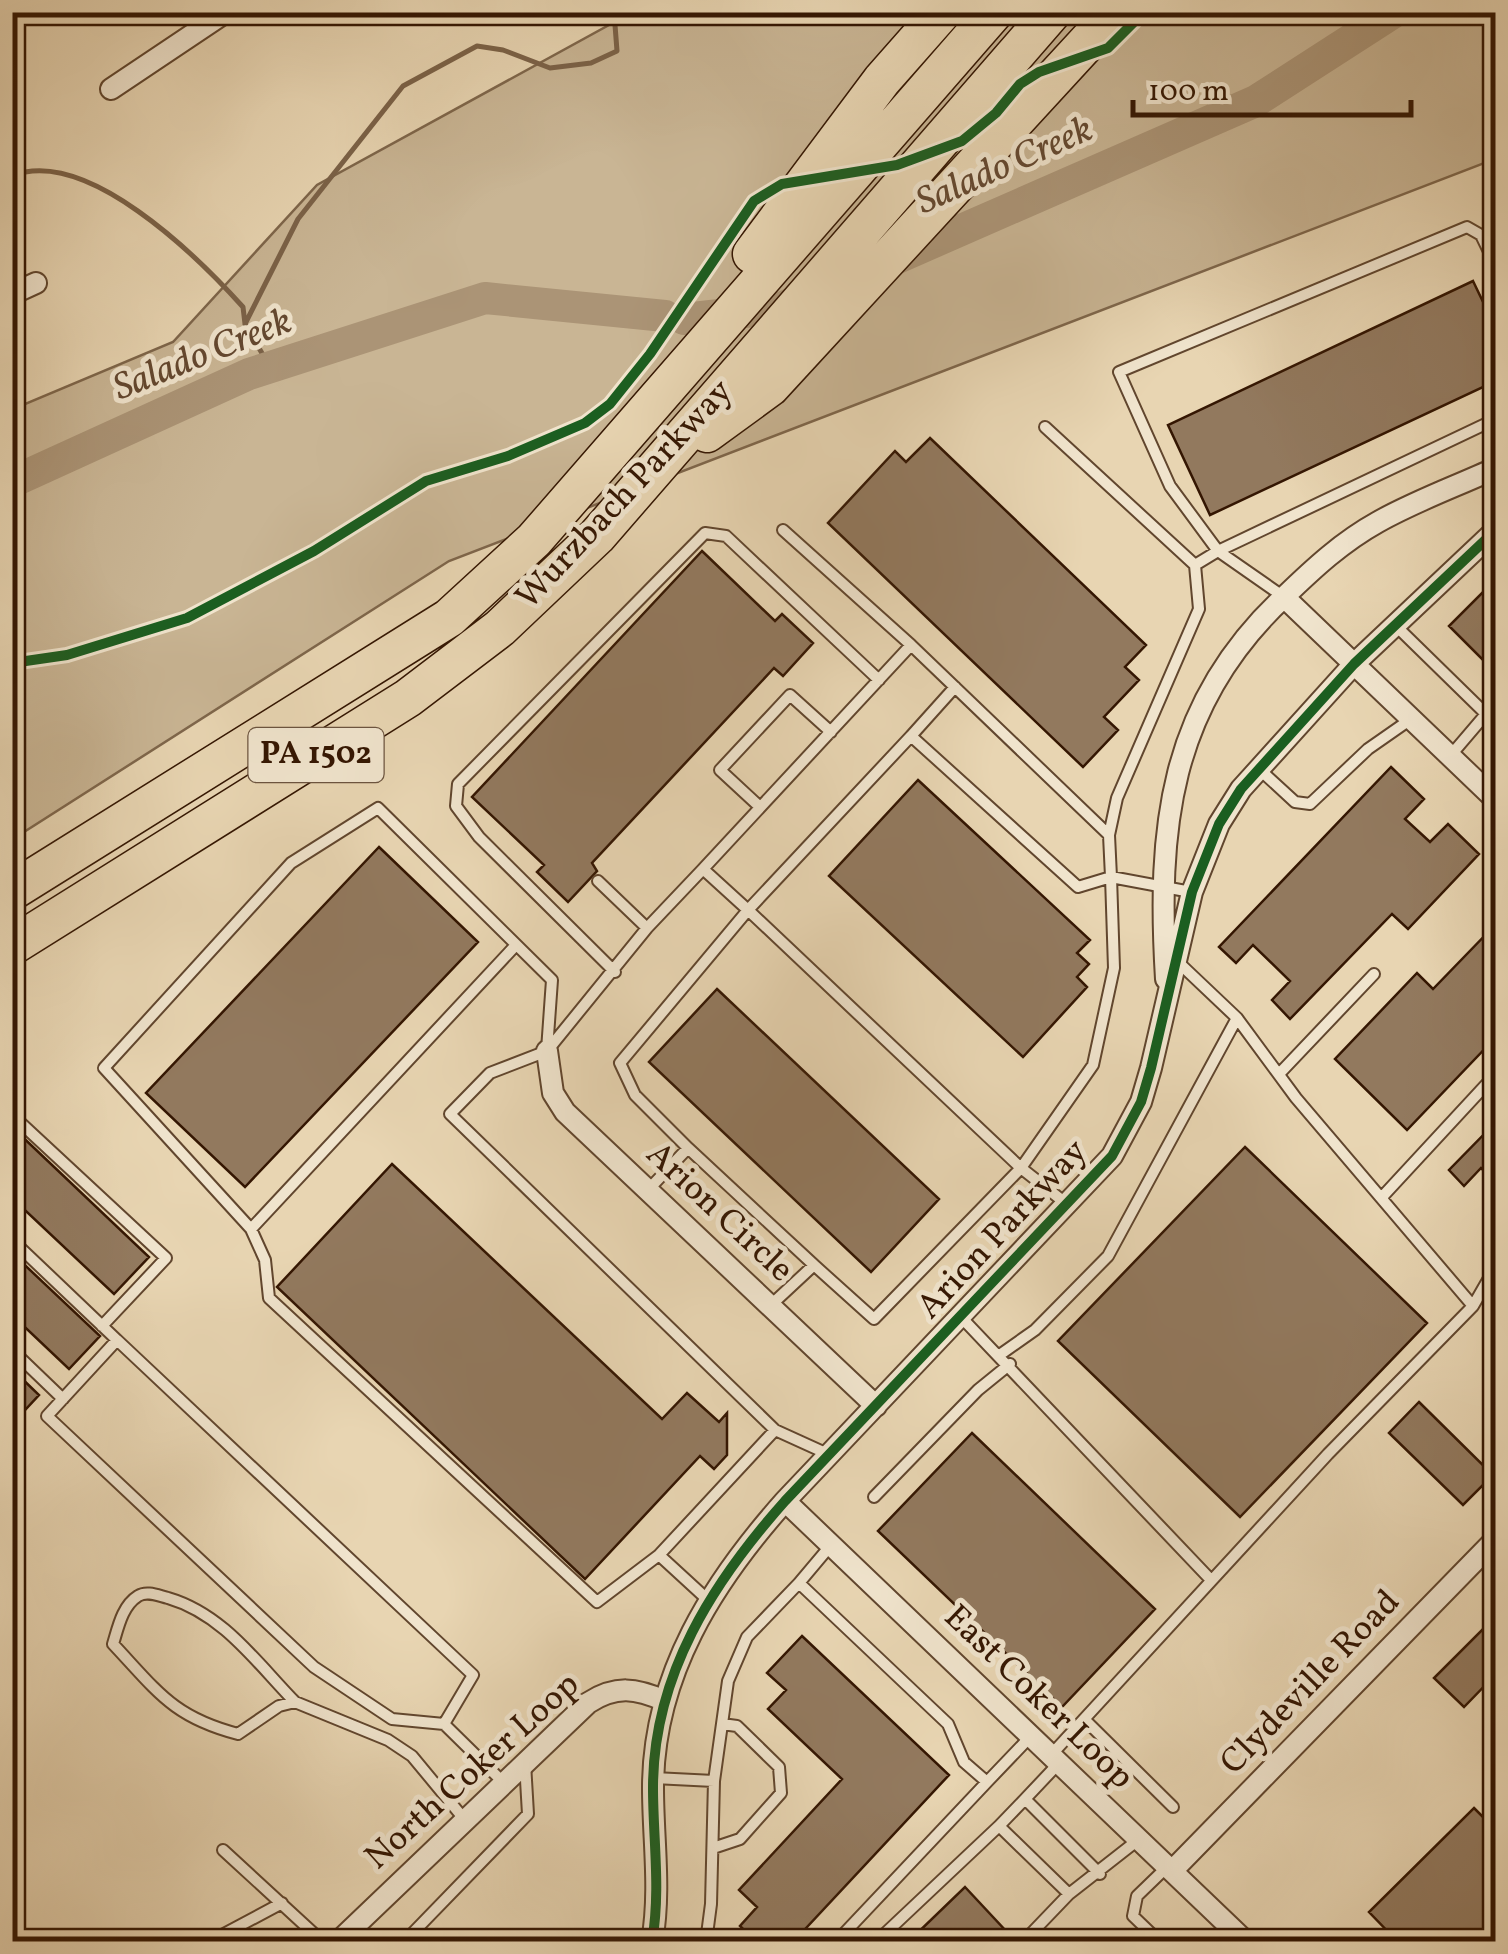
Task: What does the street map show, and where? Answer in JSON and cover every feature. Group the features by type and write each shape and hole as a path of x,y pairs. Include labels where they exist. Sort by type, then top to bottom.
{"highway":[{"path":"644,411 715,304 846,128 942,12"},
{"name":"Wurzbach Parkway","path":"12,891 449,618 534,540 994,12"},
{"name":"Wurzbach Parkway","path":"12,946 408,698 500,628 598,536 1052,12"},
{"path":"653,473 770,387 1116,12"}],"street":[{"path":"111,89 226,12"},
{"path":"12,294 36,283"},
{"name":"Arion Parkway","path":"1168,1009 1162,888 1168,804 1184,745 1216,675 1252,625 1331,552 1380,520 1496,468"},
{"name":"Arion Parkway","path":"652,1942 659,1882 654,1778 665,1700 708,1600 734,1558 1112,1156 1141,1102 1168,1009 1192,892 1220,824 1258,768 1354,664 1496,530"},
{"path":"1284,596 1496,800"},
{"name":"Arion Circle","path":"547,1052 553,1093 565,1112 876,1406"},
{"name":"East Coker Loop","path":"786,1502 1246,1942"},
{"name":"Clydeville Road","path":"1170,1869 1496,1540"},
{"name":"North Coker Loop","path":"338,1942 602,1694 636,1688 665,1700"}],"lane":[{"path":"1284,596 1218,551 1170,486 1119,372 1466,227 1481,235 1496,266"},
{"path":"1481,235 1496,228"},
{"path":"1195,566 1218,551 1496,419"},
{"path":"956,687 748,910 620,1063 635,1096 874,1320 1022,1168 1092,1065 1114,968 1109,835 1117,798 1200,610 1195,566 1045,427"},
{"path":"783,530 956,687 1109,835"},
{"path":"615,972 480,837 456,806 458,784 704,533 726,536 878,680"},
{"path":"1395,626 1496,723"},
{"path":"830,1454 775,1430 450,1114 490,1073 547,1052 647,928 911,645"},
{"path":"760,807 720,770 790,696 831,732"},
{"path":"1450,756 1486,714"},
{"path":"1258,768 1296,802 1310,804 1368,749 1411,719"},
{"path":"912,736 1078,887 1110,877 1192,892"},
{"path":"547,1052 552,980 378,808 291,863 104,1068 252,1229 265,1260 269,1298 597,1602 659,1555 775,1430"},
{"path":"703,870 1022,1168 1068,1205"},
{"path":"598,882 647,928"},
{"path":"252,1229 516,945"},
{"path":"1178,962 1237,1018 1278,1074 1473,1306"},
{"path":"1278,1074 1374,974"},
{"path":"1001,1354 1035,1330 1108,1256 1237,1018"},
{"path":"1383,1196 1494,1075"},
{"path":"12,1115 166,1258 102,1326"},
{"path":"648,1190 688,1148"},
{"path":"12,1240 473,1675 444,1724"},
{"path":"770,1306 814,1265"},
{"path":"876,1942 1026,1799 1084,1719 1473,1306 1496,1266"},
{"path":"960,1316 1001,1354 1211,1580"},
{"path":"117,1340 47,1416 314,1667 392,1719 444,1724 504,1783"},
{"path":"12,1350 63,1400"},
{"path":"874,1497 978,1390 1010,1364"},
{"path":"706,1942 714,1781 728,1681 747,1637 832,1546"},
{"path":"659,1555 708,1600"},
{"path":"799,1582 948,1724 964,1762 986,1782"},
{"path":"295,1702 279,1706 238,1734 197,1724 171,1706 113,1644 120,1618 138,1596 150,1593 213,1616 295,1702 388,1740 412,1756 465,1820"},
{"path":"1084,1719 1173,1807"},
{"path":"712,1848 740,1839 781,1793 779,1766 737,1726 722,1724"},
{"path":"836,1942 1031,1736"},
{"path":"404,1942 528,1814 525,1763"},
{"path":"654,1778 714,1781"},
{"path":"1026,1799 1100,1874"},
{"path":"999,1826 1069,1894"},
{"path":"1024,1942 1069,1894 1100,1874 1139,1839"},
{"path":"223,1850 323,1942"},
{"path":"1160,1942 1132,1916 1137,1896 1170,1869"},
{"path":"209,1942 282,1903"}],"shaded area":[{"path":"631,13 1495,13 1495,159 449,561 13,839 13,409 173,342 317,185"}],"building":[{"path":"1473,281 1496,329 1496,381 1210,515 1168,425"},
{"path":"930,438 1146,645 1125,667 1139,680 1104,717 1118,730 1083,767 828,523 895,451 906,462"},
{"path":"702,551 775,621 782,614 813,643 783,676 774,668 592,863 597,871 568,902 537,872 544,865 472,797"},
{"path":"1496,579 1496,673 1449,626"},
{"path":"1391,767 1424,799 1405,819 1430,842 1448,824 1479,854 1408,929 1392,914 1290,1019 1272,1000 1290,981 1253,945 1236,963 1219,947"},
{"path":"918,780 1090,940 1077,953 1089,964 1077,977 1087,987 1023,1057 829,876"},
{"path":"379,847 478,942 245,1187 146,1093"},
{"path":"1496,924 1496,1037 1407,1130 1335,1059 1417,973 1433,989"},
{"path":"717,989 939,1199 871,1272 649,1062"},
{"path":"1496,1122 1496,1182 1481,1168 1464,1186 1449,1170"},
{"path":"12,1127 149,1257 114,1294 12,1198"},
{"path":"1245,1147 1427,1323 1240,1517 1058,1341"},
{"path":"392,1164 662,1419 687,1393 719,1422 727,1413 727,1455 714,1469 700,1456 585,1579 277,1287"},
{"path":"12,1253 100,1336 69,1369 12,1315"},
{"path":"12,1369 39,1395 12,1424"},
{"path":"1419,1402 1493,1475 1463,1505 1389,1433"},
{"path":"972,1433 1155,1609 1062,1707 878,1531"},
{"path":"1496,1616 1496,1674 1464,1707 1434,1678"},
{"path":"802,1636 949,1775 793,1942 756,1942 740,1926 757,1907 739,1890 842,1779 768,1709 786,1690 767,1673"},
{"path":"1474,1808 1496,1830 1496,1927 1481,1942 1398,1942 1369,1912"},
{"path":"965,1887 1006,1931 995,1942 908,1942"}],"waterway":[{"path":"245,324 298,219 403,86 477,46 503,50 550,68 591,63 617,51 614,12"},
{"name":"Salado Creek","path":"888,262 1256,101 1394,12"},
{"path":"12,176 41,171 73,177 138,211 198,261 243,307 245,324 270,367"},
{"name":"Salado Creek","path":"684,319 781,308 811,295"},
{"name":"Salado Creek","path":"12,482 249,374 485,298 665,316"}],"cycle path":[{"path":"12,663 67,655 187,618 314,551 426,481 508,456 585,423 610,404 650,354 754,201 782,184 897,165 962,141 996,113 1020,84 1039,72 1108,48 1144,12"},
{"path":"652,1942 656,1903 656,1747 676,1669 712,1598 785,1501 1112,1156 1141,1102 1192,892 1219,824 1241,789 1354,664 1496,530"}]}
